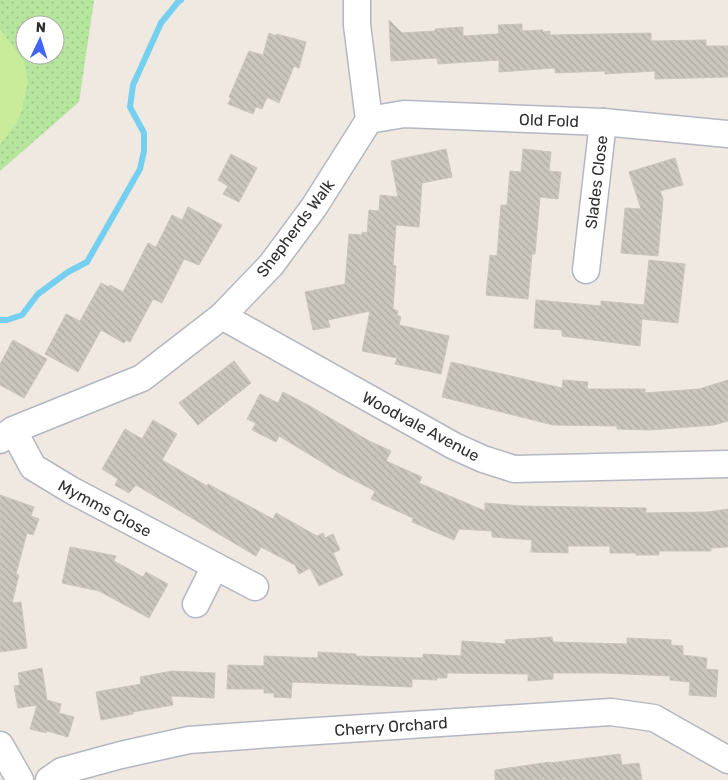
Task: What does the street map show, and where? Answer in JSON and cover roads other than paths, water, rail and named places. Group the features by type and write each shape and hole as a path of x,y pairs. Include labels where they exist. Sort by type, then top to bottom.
{"street":[{"path":"357,0 357,25 369,120"},
{"name":"Old Fold","path":"369,120 404,114 604,122 728,134"},
{"name":"Shepherds Walk","path":"6,435 142,378 222,316 271,265 314,207 369,120"},
{"name":"Slades Close","path":"586,270 578,243 604,122"},
{"name":"Woodvale Avenue","path":"222,316 454,446 483,459 514,469 728,464"},
{"name":"Mymms Close","path":"6,435 33,467 71,490 255,587"},
{"path":"196,604 215,566"},
{"name":"Cherry Orchard","path":"49,780 62,771 121,755 189,740 612,712 654,718 728,760"},
{"path":"0,745 20,780"}],"waterway":[{"path":"0,320 7,320 22,315 38,294 68,272 87,262 140,169 144,151 144,133 130,107 133,85 161,23 181,0"}]}
